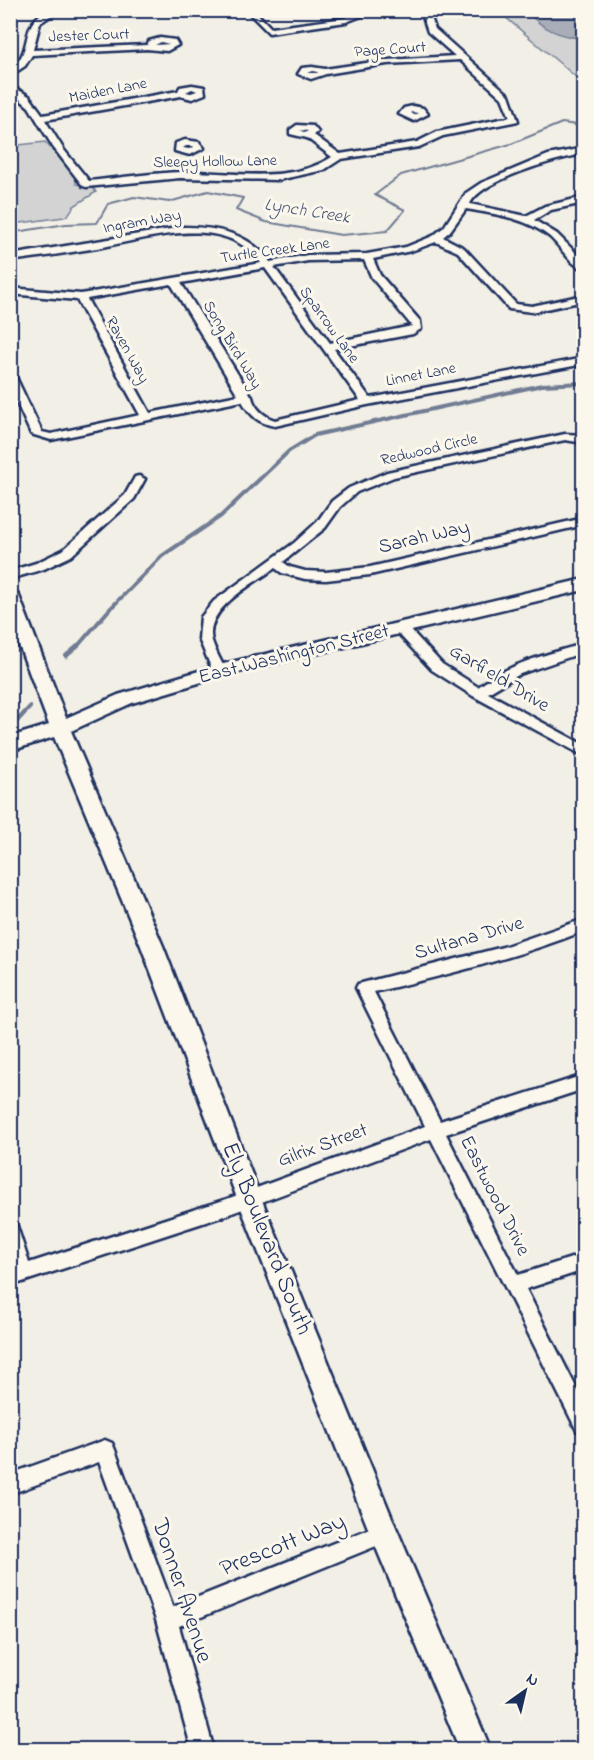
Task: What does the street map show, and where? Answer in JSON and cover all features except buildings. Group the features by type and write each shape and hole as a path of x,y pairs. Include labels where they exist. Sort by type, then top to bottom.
{"main road":[{"name":"East Washington Street","path":"10,744 60,728 125,699 219,671 584,584"},
{"name":"Ely Boulevard South","path":"10,596 60,728 152,946 249,1198 384,1533 476,1749"}],"street":[{"path":"10,74 23,64 29,53 30,33 36,23 56,10"},
{"path":"249,10 269,31 346,20 374,10"},
{"path":"419,10 427,16 431,30 460,58"},
{"name":"Jester Court","path":"29,53 117,51 151,46"},
{"name":"Page Court","path":"322,72 387,62 460,58"},
{"name":"Sleepy Hollow Lane","path":"40,118 57,148 77,168 86,184 180,175 278,177 321,168 338,157 419,144 429,126 515,119 506,97 460,58"},
{"path":"10,87 27,99 40,118"},
{"name":"Maiden Lane","path":"40,118 181,93"},
{"path":"308,135 338,157"},
{"name":"Turtle Creek Lane","path":"10,291 81,297 308,258 368,257 408,249 436,238 447,229 469,195 484,185 551,157 584,151"},
{"path":"180,175 186,152"},
{"path":"526,220 548,208 584,200"},
{"path":"464,206 505,213 526,220 553,235 584,267"},
{"name":"Ingram Way","path":"10,258 98,245 180,228 238,238 252,246 267,265"},
{"path":"436,238 461,250 513,307 532,309 584,298"},
{"path":"327,347 413,331 417,327 415,321 376,276 368,257"},
{"name":"Sparrow Lane","path":"267,265 367,402"},
{"name":"Song Bird Way","path":"175,282 254,412 265,421"},
{"name":"Raven Way","path":"81,297 147,418"},
{"name":"Linnet Lane","path":"265,421 275,423 367,402 584,361"},
{"path":"10,375 18,406 37,434 51,437 247,398"},
{"name":"Redwood Circle","path":"219,671 205,639 206,620 224,598 298,546 321,525 336,504 353,490 391,474 565,437 578,437 584,440"},
{"path":"10,575 40,566 67,553 130,497 139,479"},
{"name":"Sarah Way","path":"275,562 286,570 305,575 326,576 370,571 584,521"},
{"name":"Garfield Drive","path":"402,629 437,667 478,693 584,751"},
{"path":"478,693 510,672 532,662 584,648"},
{"name":"Sultana Drive","path":"364,988 432,972 557,936 584,925"},
{"name":"Eastwood Drive","path":"364,988 584,1424"},
{"name":"Gilrix Street","path":"17,1276 249,1198 435,1130 584,1082"},
{"path":"10,1229 17,1276"},
{"path":"513,1285 584,1262"},
{"name":"Donner Avenue","path":"10,1484 105,1450 166,1620 203,1749"},
{"name":"Prescott Way","path":"166,1620 384,1533"}],"shaded area":[{"path":"498,11 583,11 583,83"},
{"path":"522,11 583,11 583,38 567,36 551,30"},
{"path":"45,142 73,172 76,184 93,188 96,192 74,206 64,217 21,223 11,221 10,146"}],"waterway":[{"name":"Lynch Creek","path":"10,233 66,224 97,223 108,204 134,197 169,202 208,191 243,198 236,210 266,222 341,235 387,231 405,210 375,195 401,175 511,144 562,123 584,126"},
{"path":"77,647 108,611 162,556 221,516 289,451 315,435 542,385 584,383"},
{"path":"66,656 77,647"},
{"path":"10,722 17,721 30,707"}]}
